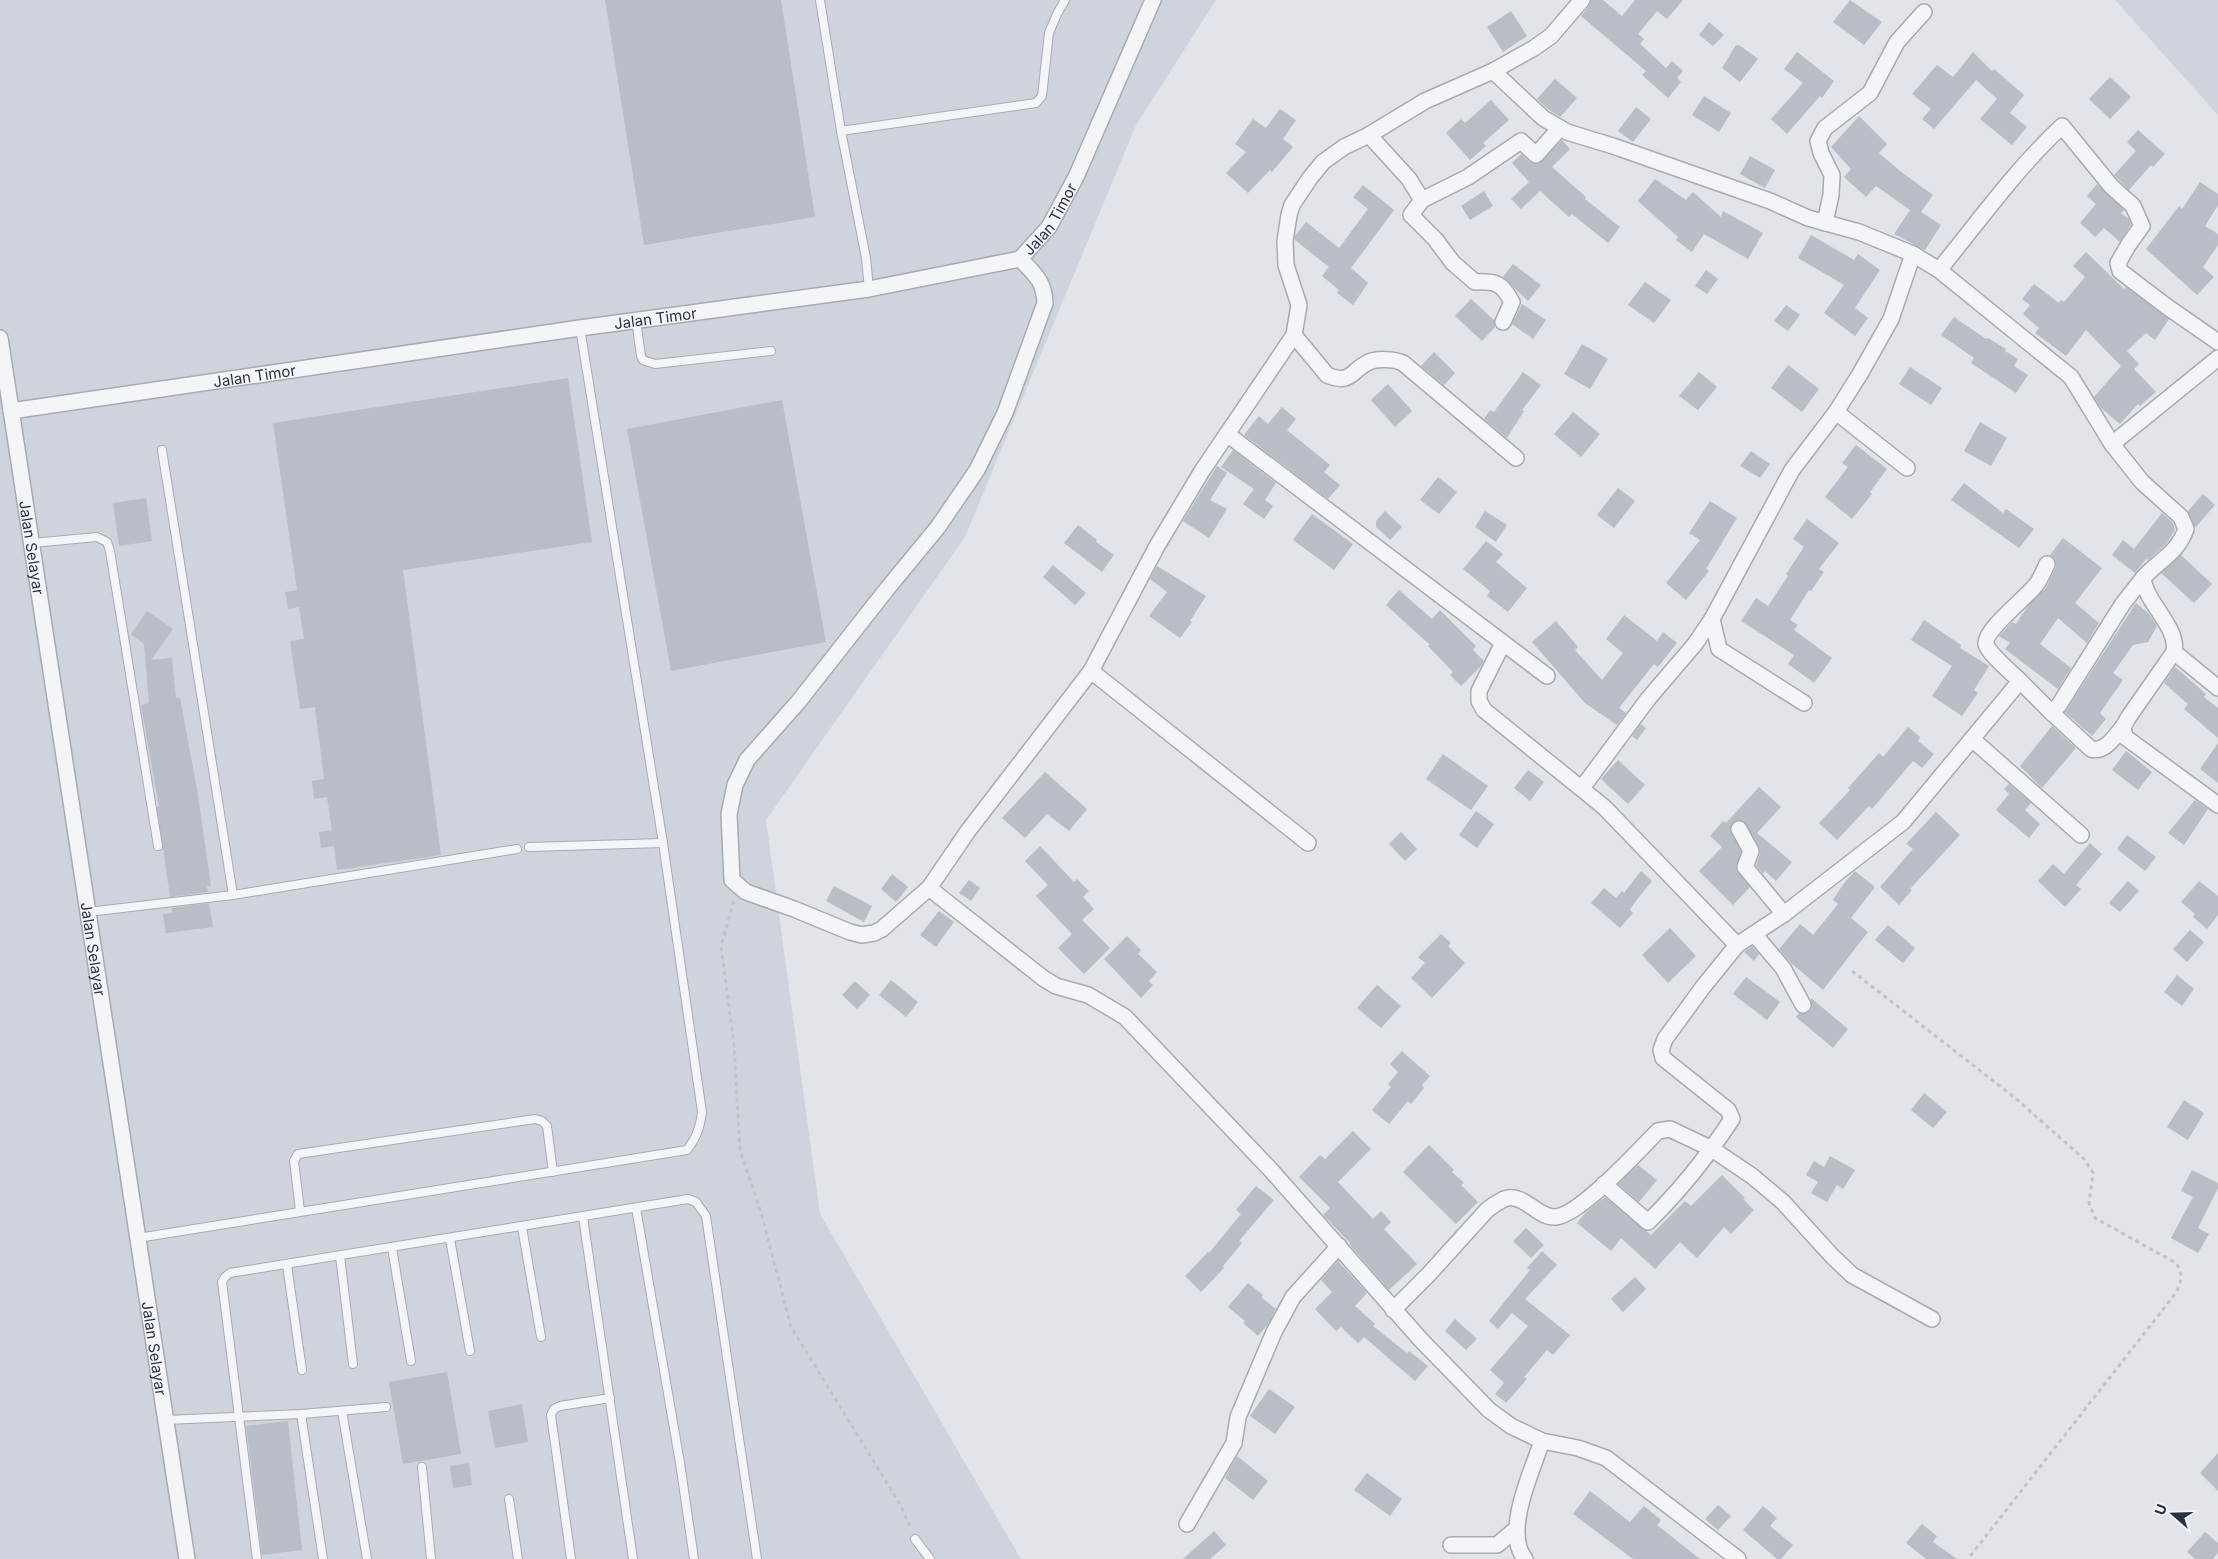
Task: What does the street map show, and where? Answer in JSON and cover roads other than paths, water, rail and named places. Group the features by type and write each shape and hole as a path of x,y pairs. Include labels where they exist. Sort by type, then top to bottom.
{"street":[{"name":"Jalan Timor","path":"6,412 636,320 869,289 1020,259 1049,227 1076,177 1152,0"},
{"path":"1020,259 1036,275 1044,288 1044,303 1005,412 977,470 938,527 800,701 747,760 735,785 729,814 732,880 738,887 850,932 862,935 874,933 882,929 930,888 968,831 1091,671 1157,546 1227,434 1294,335 1299,305 1286,265 1285,241 1290,210 1297,196 1323,162 1344,147 1369,135 1425,101 1493,71 1534,48 1551,36 1582,0"},
{"path":"1825,222 1831,195 1832,175 1821,153 1818,141 1825,128 1870,93 1897,42 1924,12"},
{"path":"1493,71 1543,118 1560,128 1761,198 1808,218 1859,232 1913,254 1939,270 2071,376 2112,444 2142,482 2181,517 2186,529 2182,542 2174,552 2143,578 2122,605 2059,705 2052,713"},
{"path":"1939,270 2015,174 2035,151 2062,126 2111,186 2133,206 2142,226 2118,263 2120,271 2218,342"},
{"path":"1503,322 1512,302 1505,288 1492,282 1475,282 1453,263 1435,239 1411,215 1422,200 1468,177 1521,141 1536,155 1560,128"},
{"path":"1369,135 1409,179 1422,200"},
{"path":"1582,788 1648,699 1695,644 1712,619 1792,470 1836,412 1891,319 1913,254"},
{"path":"1294,335 1327,375 1334,377 1351,376 1366,363 1375,360 1403,362 1516,458"},
{"name":"Jalan Selayar","path":"0,338 6,412 32,543 187,1559"},
{"path":"2112,444 2218,358"},
{"path":"1836,412 1907,468"},
{"path":"1227,434 1547,676"},
{"path":"2047,564 2036,585 1988,636 1986,641 1988,649 2052,713 2091,749 2097,751 2103,749 2123,727 2174,652 2173,635 2148,597 2144,589 2143,578"},
{"path":"1712,619 1719,649 1804,703"},
{"path":"1503,643 1479,691 1480,705 1604,807 1737,945"},
{"path":"2174,652 2218,688"},
{"path":"1091,671 1308,843"},
{"path":"1604,1184 1648,1222 1675,1196 1712,1149 1732,1119 1731,1114 1663,1058 1661,1050 1665,1039 1697,994 1737,945 1784,914 1903,822 2020,681"},
{"path":"2123,727 2124,737 2218,805"},
{"path":"1972,739 2081,835"},
{"path":"1739,829 1751,851 1745,867 1784,914"},
{"path":"930,888 1043,978 1056,986 1088,995 1125,1017 1270,1169 1393,1310 1490,1410 1511,1426 1542,1441 1578,1448 1606,1458 1738,1559"},
{"path":"1754,934 1783,968 1803,1005"},
{"path":"1393,1310 1488,1210 1504,1199 1511,1198 1521,1201 1546,1216 1554,1218 1570,1211 1604,1184 1658,1131 1670,1129 1712,1149 1752,1176 1783,1202 1852,1275 1932,1318"},
{"path":"1187,1524 1234,1443 1238,1417 1288,1304 1293,1296 1339,1246"},
{"path":"1525,1559 1517,1546 1516,1529 1542,1441"},
{"path":"1451,1545 1497,1544 1516,1529"}],"lane":[{"path":"820,0 841,131 866,258 869,289"},
{"path":"841,131 1036,103 1042,96 1049,33 1053,21 1066,0"},
{"path":"636,320 640,356 649,363 655,364 772,351"},
{"path":"138,1238 687,1150 699,1129 702,1112 663,843 580,328"},
{"path":"162,450 233,895"},
{"path":"32,543 98,537 106,542 110,551 158,846"},
{"path":"529,847 663,843"},
{"path":"88,912 233,895 517,849"},
{"path":"300,1211 294,1161 298,1154 535,1119 542,1121 547,1126 553,1172"},
{"path":"257,1559 222,1282 224,1277 230,1274 688,1199 696,1202 706,1216 757,1559"},
{"path":"636,1208 680,1462 694,1559"},
{"path":"583,1217 633,1559"},
{"path":"522,1227 541,1338"},
{"path":"450,1239 470,1351"},
{"path":"392,1248 411,1361"},
{"path":"340,1256 353,1364"},
{"path":"288,1265 302,1370"},
{"path":"571,1559 551,1415 554,1409 560,1406 610,1398"},
{"path":"166,1420 301,1414 386,1407"},
{"path":"342,1411 367,1559"},
{"path":"301,1414 323,1559"},
{"path":"422,1467 431,1559"},
{"path":"509,1499 518,1559"},
{"path":"915,1539 930,1559"}]}
